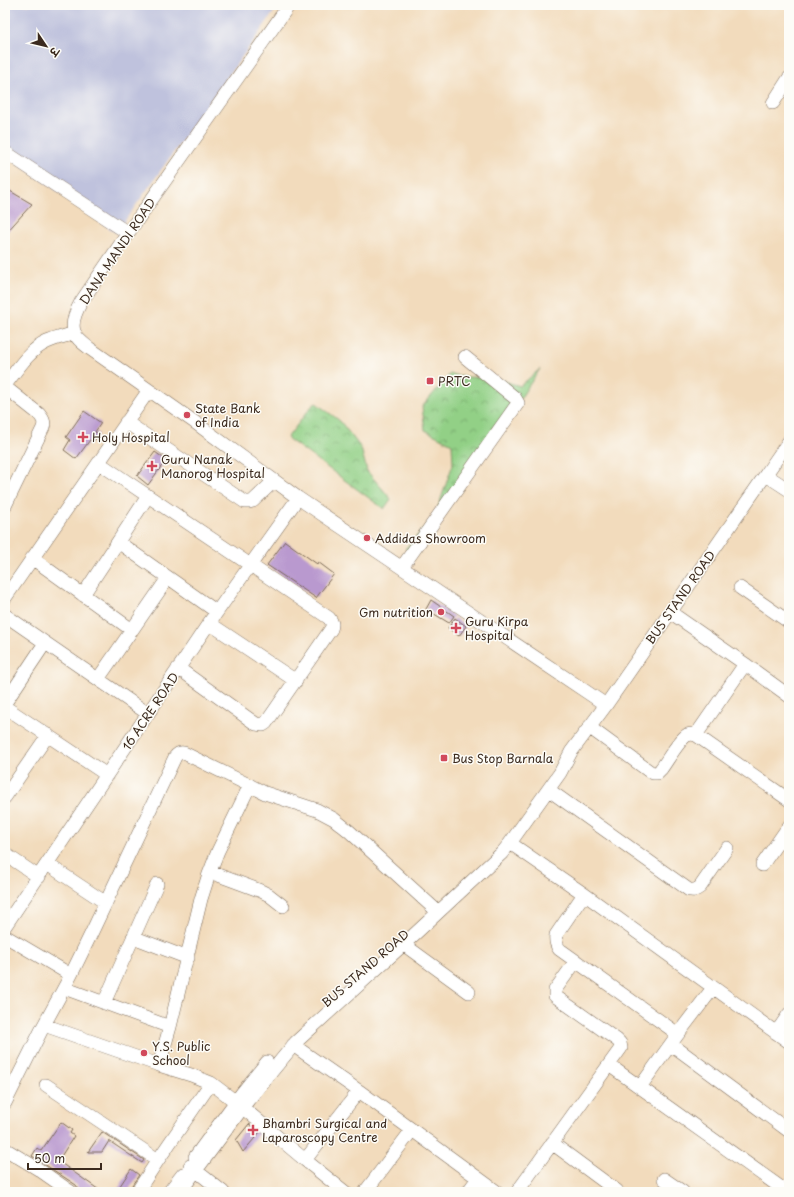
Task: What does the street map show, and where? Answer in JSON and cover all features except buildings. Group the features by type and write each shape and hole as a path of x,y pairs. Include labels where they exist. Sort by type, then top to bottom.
{"street":[{"name":"DANA MANDI ROAD","path":"75,333 73,323 81,302 285,10"},
{"path":"773,103 789,78"},
{"path":"5,152 128,233"},
{"path":"5,506 44,424 43,419 39,414 5,386 24,361 40,346 48,341 75,333 89,348 298,498 606,705"},
{"path":"402,567 518,403 515,398 465,357"},
{"path":"5,598 148,390"},
{"path":"126,422 245,502 253,501 274,481"},
{"name":"BUS STAND ROAD","path":"239,1105 293,1045 403,944 507,834 553,770 571,752 606,705 789,441"},
{"path":"99,463 329,618 333,625 296,681 264,725 260,726 256,724 178,668"},
{"path":"766,475 789,490"},
{"path":"83,595 148,496"},
{"name":"16 ACRE ROAD","path":"5,926 178,668 298,498"},
{"path":"118,542 168,578 213,618 296,681"},
{"path":"32,558 132,630"},
{"path":"98,679 168,578"},
{"path":"740,588 789,622"},
{"path":"670,612 789,696"},
{"path":"5,615 148,714"},
{"path":"5,703 45,643"},
{"path":"696,735 745,664"},
{"path":"5,707 107,775"},
{"path":"589,727 653,773 657,773 661,769 682,739 687,735 696,735 789,800"},
{"path":"5,797 48,735"},
{"name":"BUS STAND ROAD","path":"169,1192 192,1168 239,1105 280,1046 293,1033 502,853 563,769 571,752"},
{"path":"5,1103 71,975 178,753 184,753 265,793 318,810 334,819 436,909"},
{"path":"159,1065 188,958 201,899 218,851 250,785"},
{"path":"548,790 689,890 700,887 727,848"},
{"path":"762,865 789,826"},
{"path":"510,843 584,894 789,1042"},
{"path":"5,854 39,877"},
{"path":"47,864 106,904"},
{"path":"210,872 261,891 269,895 283,906"},
{"path":"104,1003 157,884"},
{"path":"584,894 556,935 556,945 559,949 789,1131"},
{"path":"5,936 71,975"},
{"path":"133,937 188,958"},
{"path":"403,944 469,992"},
{"path":"517,1192 621,1048 620,1043 555,996 555,990 576,961"},
{"path":"64,988 170,1027"},
{"path":"640,1087 713,988"},
{"path":"776,1033 789,1014"},
{"path":"44,1025 212,1083 345,1192"},
{"path":"293,1045 497,1192"},
{"path":"609,1064 787,1192"},
{"path":"137,1192 212,1083"},
{"path":"46,1085 158,1160"},
{"path":"305,1160 359,1092"},
{"path":"365,1192 412,1130"},
{"path":"552,1143 617,1191"},
{"path":"5,1149 38,1169 71,1192"},
{"path":"192,1168 223,1192"},
{"name":"BUS STAND ROAD","path":"180,1192 192,1168"},
{"path":"468,1192 478,1178"},
{"path":"664,1179 683,1192"}],"shaded area":[{"path":"5,5 279,5 116,233 5,154"}],"green space":[{"path":"540,369 460,488 413,554 405,549 435,516 453,464 452,444 425,430 422,407 450,374 469,377 494,378 520,386"},
{"path":"316,403 340,421 361,448 367,471 391,499 384,509 287,438 311,407"}],"place":[{"name":"PRTC","path":"430,381"},
{"name":"State Bank of India","path":"187,415"},
{"name":"Holy Hospital","path":"83,437"},
{"name":"Guru Nanak Manorog Hospital","path":"152,466"},
{"name":"Addidas Showroom","path":"367,538"},
{"name":"Gm nutrition","path":"441,612"},
{"name":"Guru Kirpa Hospital","path":"456,628"},
{"name":"Bus Stop Barnala","path":"444,758"},
{"name":"Y.S. Public School","path":"144,1053"},
{"name":"Bhambri Surgical and Laparoscopy Centre","path":"253,1130"}]}
